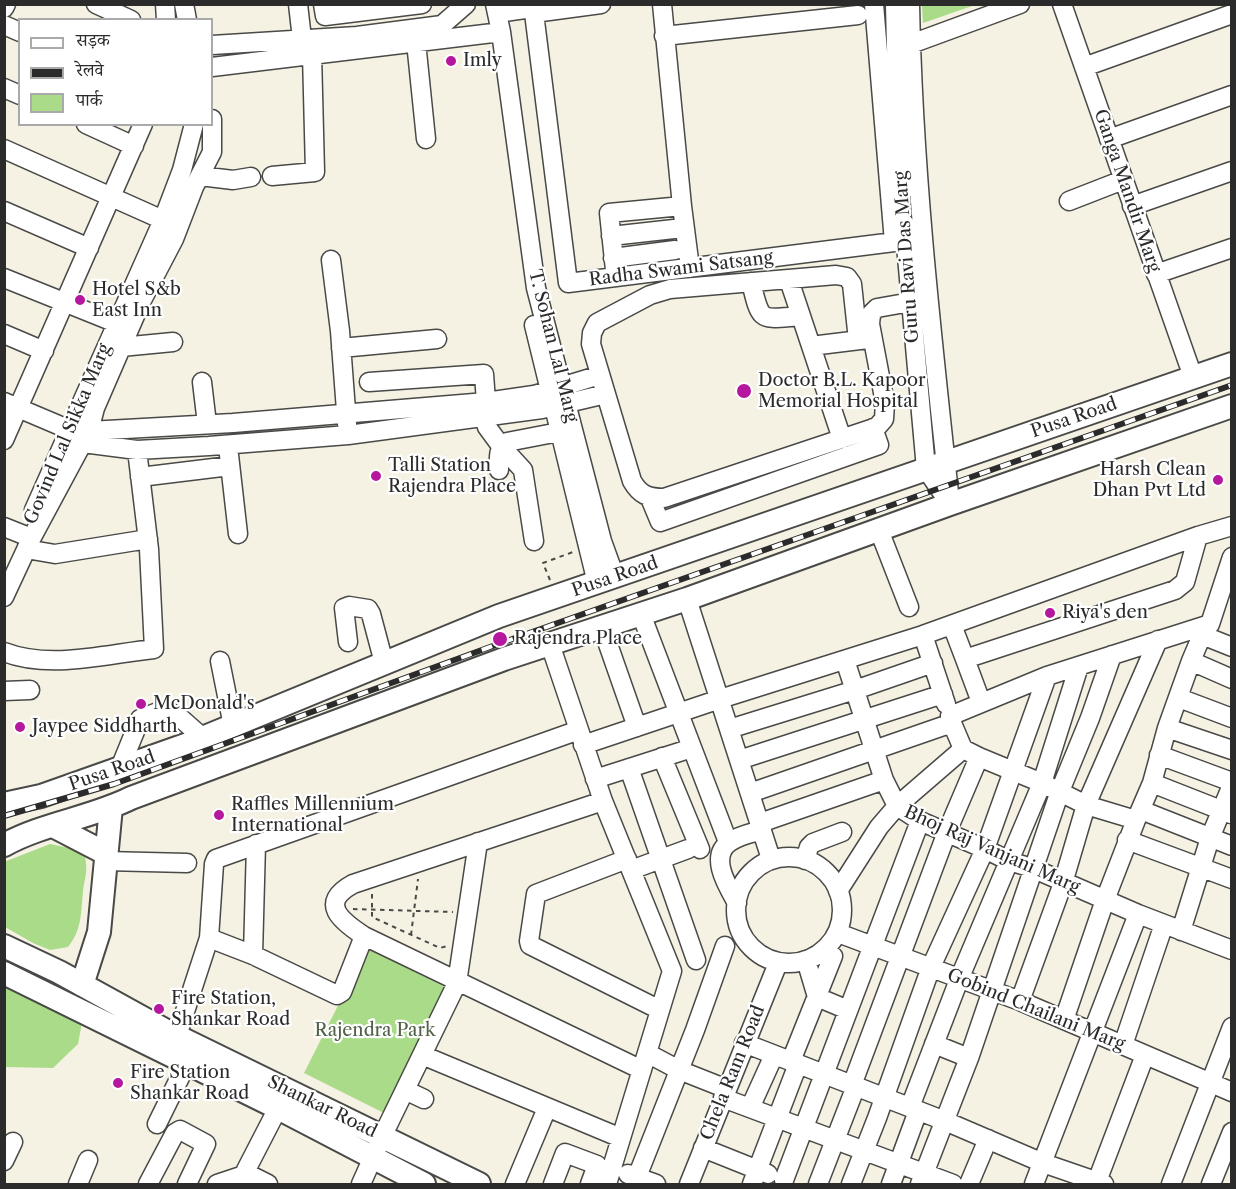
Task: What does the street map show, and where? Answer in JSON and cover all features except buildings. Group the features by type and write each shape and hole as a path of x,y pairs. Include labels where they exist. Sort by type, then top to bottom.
{"main road":[{"name":"Pusa Road","path":"4,804 41,796 203,738 498,616 606,580 945,457 1232,364"},
{"name":"Pusa Road","path":"4,845 19,837 111,807 550,644 687,599 1232,406"},
{"path":"82,985 99,932 111,807"},
{"path":"53,826 105,857"},
{"name":"Shankar Road","path":"4,946 82,985 168,1039 187,1063 424,1185"},
{"name":"Shankar Road","path":"4,973 168,1039 382,1137 479,1185"}],"street":[{"path":"96,4 127,18"},
{"path":"272,176 315,172 307,47 298,4"},
{"path":"323,4 325,16 422,4"},
{"path":"213,66 357,36 442,26 466,4"},
{"path":"496,9 555,4"},
{"name":"Radha Swami Satsang","path":"602,4 534,13 568,283 894,242 906,233"},
{"path":"662,4 690,268"},
{"path":"874,4 906,233"},
{"name":"Guru Ravi Das Marg","path":"895,4 898,132 910,301 945,457"},
{"name":"Guru Ravi Das Marg","path":"910,4 914,133 906,233 928,299 950,504"},
{"path":"911,44 1020,4"},
{"name":"Ganga Mandir Marg","path":"1062,4 1193,377"},
{"name":"T. Sohan Lal Marg","path":"496,9 495,32 525,282 603,541 606,580"},
{"path":"664,36 858,15"},
{"path":"1084,67 1232,15"},
{"path":"4,25 18,31"},
{"path":"213,45 307,47 416,42 495,32"},
{"name":"T. Sohan Lal Marg","path":"495,32 536,288 558,397 559,432 587,547 606,580"},
{"path":"416,42 426,139"},
{"path":"4,88 18,94"},
{"path":"1109,139 1232,95"},
{"path":"90,126 134,146"},
{"path":"4,440 12,405 44,351 142,126"},
{"name":"Govind Lal Sikka Marg","path":"4,597 25,542 74,433 116,323 163,220 182,170 193,126"},
{"path":"74,433 95,408 141,302 174,238 212,152 212,126"},
{"path":"4,149 163,220"},
{"path":"1132,206 1232,171"},
{"path":"200,176 233,180 250,177"},
{"path":"1069,201 1124,180"},
{"path":"675,250 654,260 614,264 609,213 682,206"},
{"path":"648,209 654,260"},
{"path":"4,211 89,248"},
{"path":"611,237 674,228"},
{"path":"1156,274 1232,248"},
{"path":"331,260 348,435"},
{"path":"836,275 847,277 852,285 885,403 884,419 877,427 842,439 664,498 650,498 638,491 632,481 591,344 592,333 597,323 650,295 670,289 752,282 836,275"},
{"path":"4,278 116,323"},
{"path":"789,280 842,439"},
{"path":"752,282 758,311 763,316 772,318 801,316"},
{"path":"536,288 568,283"},
{"path":"866,339 871,314 877,308 928,299"},
{"path":"4,334 44,351"},
{"path":"341,348 437,339"},
{"path":"812,346 866,339"},
{"path":"121,347 172,342"},
{"path":"369,382 484,374 487,427 523,470 534,541"},
{"path":"558,397 600,375"},
{"path":"202,382 207,424"},
{"path":"12,405 74,433 137,450 348,435 558,397 606,394"},
{"path":"74,433 347,414 485,410"},
{"path":"650,498 660,522 879,445 873,428"},
{"path":"499,470 499,451 501,446 507,442 559,432"},
{"path":"228,445 238,534"},
{"path":"4,652 41,660 154,649 148,539 137,450"},
{"path":"140,477 230,466"},
{"path":"168,1039 209,938 215,861 219,858 581,738 637,727 923,635 1198,536 1232,526"},
{"path":"4,527 25,542 55,554 148,539"},
{"path":"879,530 909,607"},
{"path":"965,659 1175,590 1185,582 1198,536"},
{"name":"Govind Lal Sikka Marg","path":"4,574 25,542"},
{"path":"1065,1020 1127,840 1152,783 1167,728 1232,557"},
{"path":"687,599 771,859"},
{"path":"348,642 344,608 349,606 368,609 384,663"},
{"path":"641,614 728,842"},
{"path":"952,625 981,702"},
{"path":"602,627 637,727"},
{"path":"750,793 951,720 981,702 1047,676 1158,640 1206,629 1232,647"},
{"path":"923,635 951,720 963,748 1060,791 1086,806 1138,815 1232,846"},
{"path":"1020,1000 1063,883 1086,806 1158,640"},
{"path":"550,644 603,801 672,971 609,1176 637,1177 656,1185"},
{"path":"922,1179 969,1058 1032,868 1112,655"},
{"name":"Bhoj Raj Vanjani Marg","path":"845,660 884,780 897,806 920,821 1009,861 1032,868 1138,914 1232,950"},
{"path":"220,661 233,726"},
{"path":"1191,662 1232,679"},
{"path":"729,729 933,663"},
{"path":"891,1185 899,1165 934,1044 1042,783 1079,666"},
{"path":"851,1185 931,967 986,849 1047,676"},
{"path":"4,691 30,690"},
{"path":"739,760 943,694"},
{"path":"1179,698 1232,718"},
{"path":"120,768 140,719 163,710 177,715 203,738"},
{"path":"1167,728 1232,750"},
{"path":"595,779 692,748"},
{"path":"838,891 874,834 897,806 963,748"},
{"path":"1123,1045 1200,868 1210,838 1227,812 1232,783 1159,754"},
{"path":"660,1010 534,948 529,941 535,897 539,892 629,864 660,860 694,849 662,757"},
{"path":"818,1185 837,1140 900,956 947,832 979,757"},
{"path":"629,768 696,960"},
{"path":"737,903 721,872 721,855 728,842 761,826 884,780"},
{"path":"1152,783 1227,812"},
{"path":"603,801 353,884 343,889 338,896 335,908 339,918 364,936 458,982 644,1062 679,1070 750,1108 864,1150 899,1165 922,1179 953,1185"},
{"path":"703,1148 755,1177 789,1182 804,1128 920,821"},
{"path":"805,860 809,847 813,843 842,832"},
{"path":"1127,840 1232,879"},
{"path":"361,1185 458,982 478,842"},
{"path":"253,955 256,844"},
{"path":"105,857 187,862"},
{"path":"771,859 805,860 820,867 833,880 841,897 843,915 838,933 829,946 814,958 797,963 778,963 761,956 743,937 737,920 737,903 744,884 755,870 771,859"},
{"path":"1034,1185 1138,914"},
{"name":"Gobind Chailani Marg","path":"838,933 1020,1000 1232,1092"},
{"path":"209,938 253,955 337,995 342,992 364,936"},
{"path":"672,971 743,937"},
{"path":"637,1177 725,946"},
{"path":"755,1177 833,956"},
{"path":"806,960 817,997"},
{"name":"Chela Ram Road","path":"689,1185 778,963"},
{"path":"817,997 848,1010"},
{"path":"876,1022 907,1034"},
{"path":"1171,1185 1232,1027"},
{"path":"744,1043 1099,1184 1145,1055"},
{"path":"934,1044 969,1058"},
{"path":"750,1108 774,1054"},
{"path":"422,1055 621,1138"},
{"path":"157,1124 187,1063"},
{"path":"405,1090 424,1099"},
{"path":"247,1174 246,1170 278,1108"},
{"path":"515,1185 529,1136 547,1108"},
{"path":"148,1185 175,1133 180,1130 206,1144 187,1185"},
{"path":"1210,1185 1232,1132"},
{"path":"969,1185 988,1139"},
{"path":"4,1161 13,1142"},
{"path":"553,1185 565,1153 597,1165 590,1185"},
{"path":"78,1185 88,1160"},
{"path":"217,1185 247,1174 268,1185"}],"path":[{"path":"556,597 543,563 587,547"},
{"path":"411,934 418,872"},
{"path":"372,893 372,917 440,948 449,946"},
{"path":"335,908 468,912"}],"green space":[{"path":"922,4 975,5 923,23"},
{"path":"50,844 74,849 85,857 86,874 80,920 73,941 68,947 50,950 5,927 4,862"},
{"name":"Rajendra Park","path":"367,948 447,988 384,1113 304,1073"},
{"path":"4,979 83,1017 78,1044 53,1068 5,1067"}],"railway":[{"path":"4,816 114,784 501,643 1232,385"}],"place":[{"name":"Imly","path":"451,61"},
{"name":"Hotel S&b East Inn","path":"80,300"},
{"name":"Doctor B.L. Kapoor Memorial Hospital","path":"744,391"},
{"name":"Talli Station Rajendra Place","path":"376,476"},
{"name":"Harsh Clean Dhan Pvt Ltd","path":"1218,480"},
{"name":"Riya's den","path":"1050,613"},
{"name":"Rajendra Place","path":"500,639"},
{"name":"McDonald's","path":"141,704"},
{"name":"Jaypee Siddharth","path":"20,727"},
{"name":"Raffles Millennium International","path":"219,815"},
{"name":"Fire Station, Shankar Road","path":"159,1009"},
{"name":"Fire Station Shankar Road","path":"118,1083"}]}
